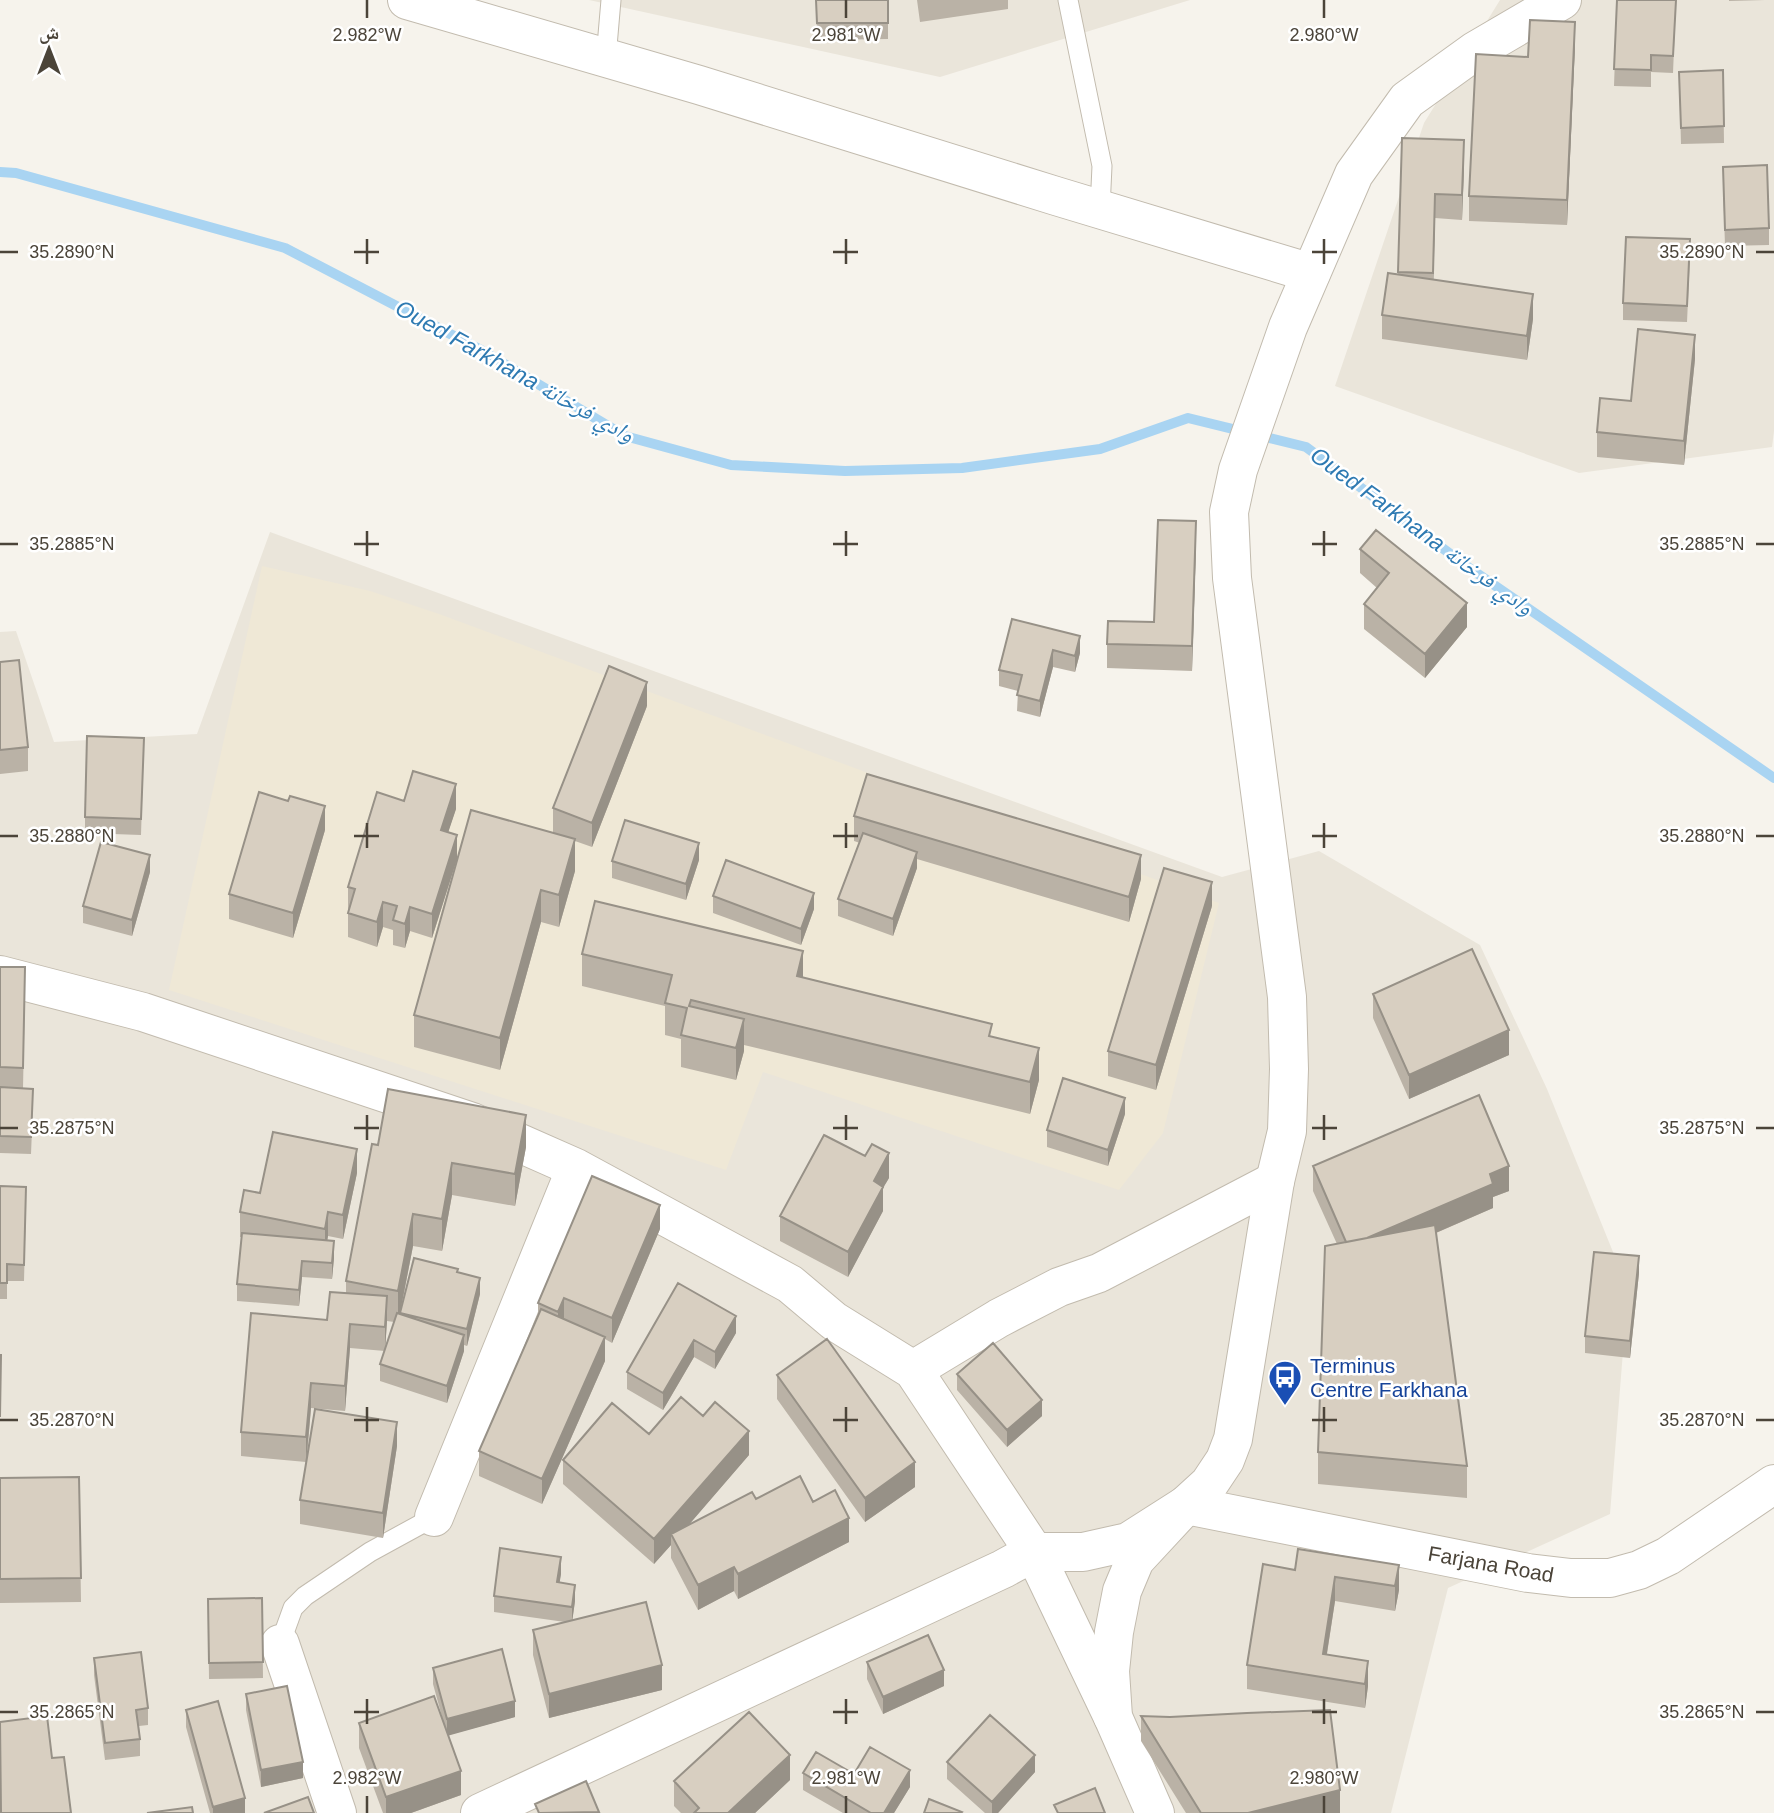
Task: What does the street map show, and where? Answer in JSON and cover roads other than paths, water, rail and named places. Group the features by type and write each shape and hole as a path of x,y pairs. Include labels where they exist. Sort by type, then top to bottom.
{"street":[{"path":"407,0 699,85 1311,273"},
{"path":"1113,1717 1110,1671 1114,1632 1122,1591 1135,1560 1186,1505 1209,1485 1225,1460 1233,1440 1286,1130 1289,1069 1286,998 1232,578 1228,512 1238,470 1288,327 1353,174 1407,100 1475,51 1562,0"},
{"path":"0,975 143,1012 472,1122 576,1168 789,1284 834,1321 913,1370 1034,1552 1113,1717 1155,1813"},
{"path":"434,1517 576,1168"},
{"path":"913,1370 1035,1299 1099,1273 1276,1181"},
{"name":"Farjana Road","path":"1186,1505 1528,1573 1571,1578 1610,1578 1639,1570 1668,1556 1774,1484"},
{"path":"480,1813 1003,1569 1034,1552 1083,1552 1128,1542 1186,1505"},
{"path":"280,1644 337,1813"}],"lane":[{"path":"606,58 611,0"},
{"path":"1068,0 1102,166 1100,209"},
{"path":"280,1644 293,1608 305,1596 370,1552 434,1517"}],"waterway":[{"name":"Oued Farkhana وادي فرخانة","path":"0,172 16,173 285,248 481,350 625,436 731,465 845,471 962,468 1100,449 1188,418 1306,447 1468,567 1774,778"}],"place":[{"name":"Terminus Centre Farkhana","path":"1285,1407"}]}
